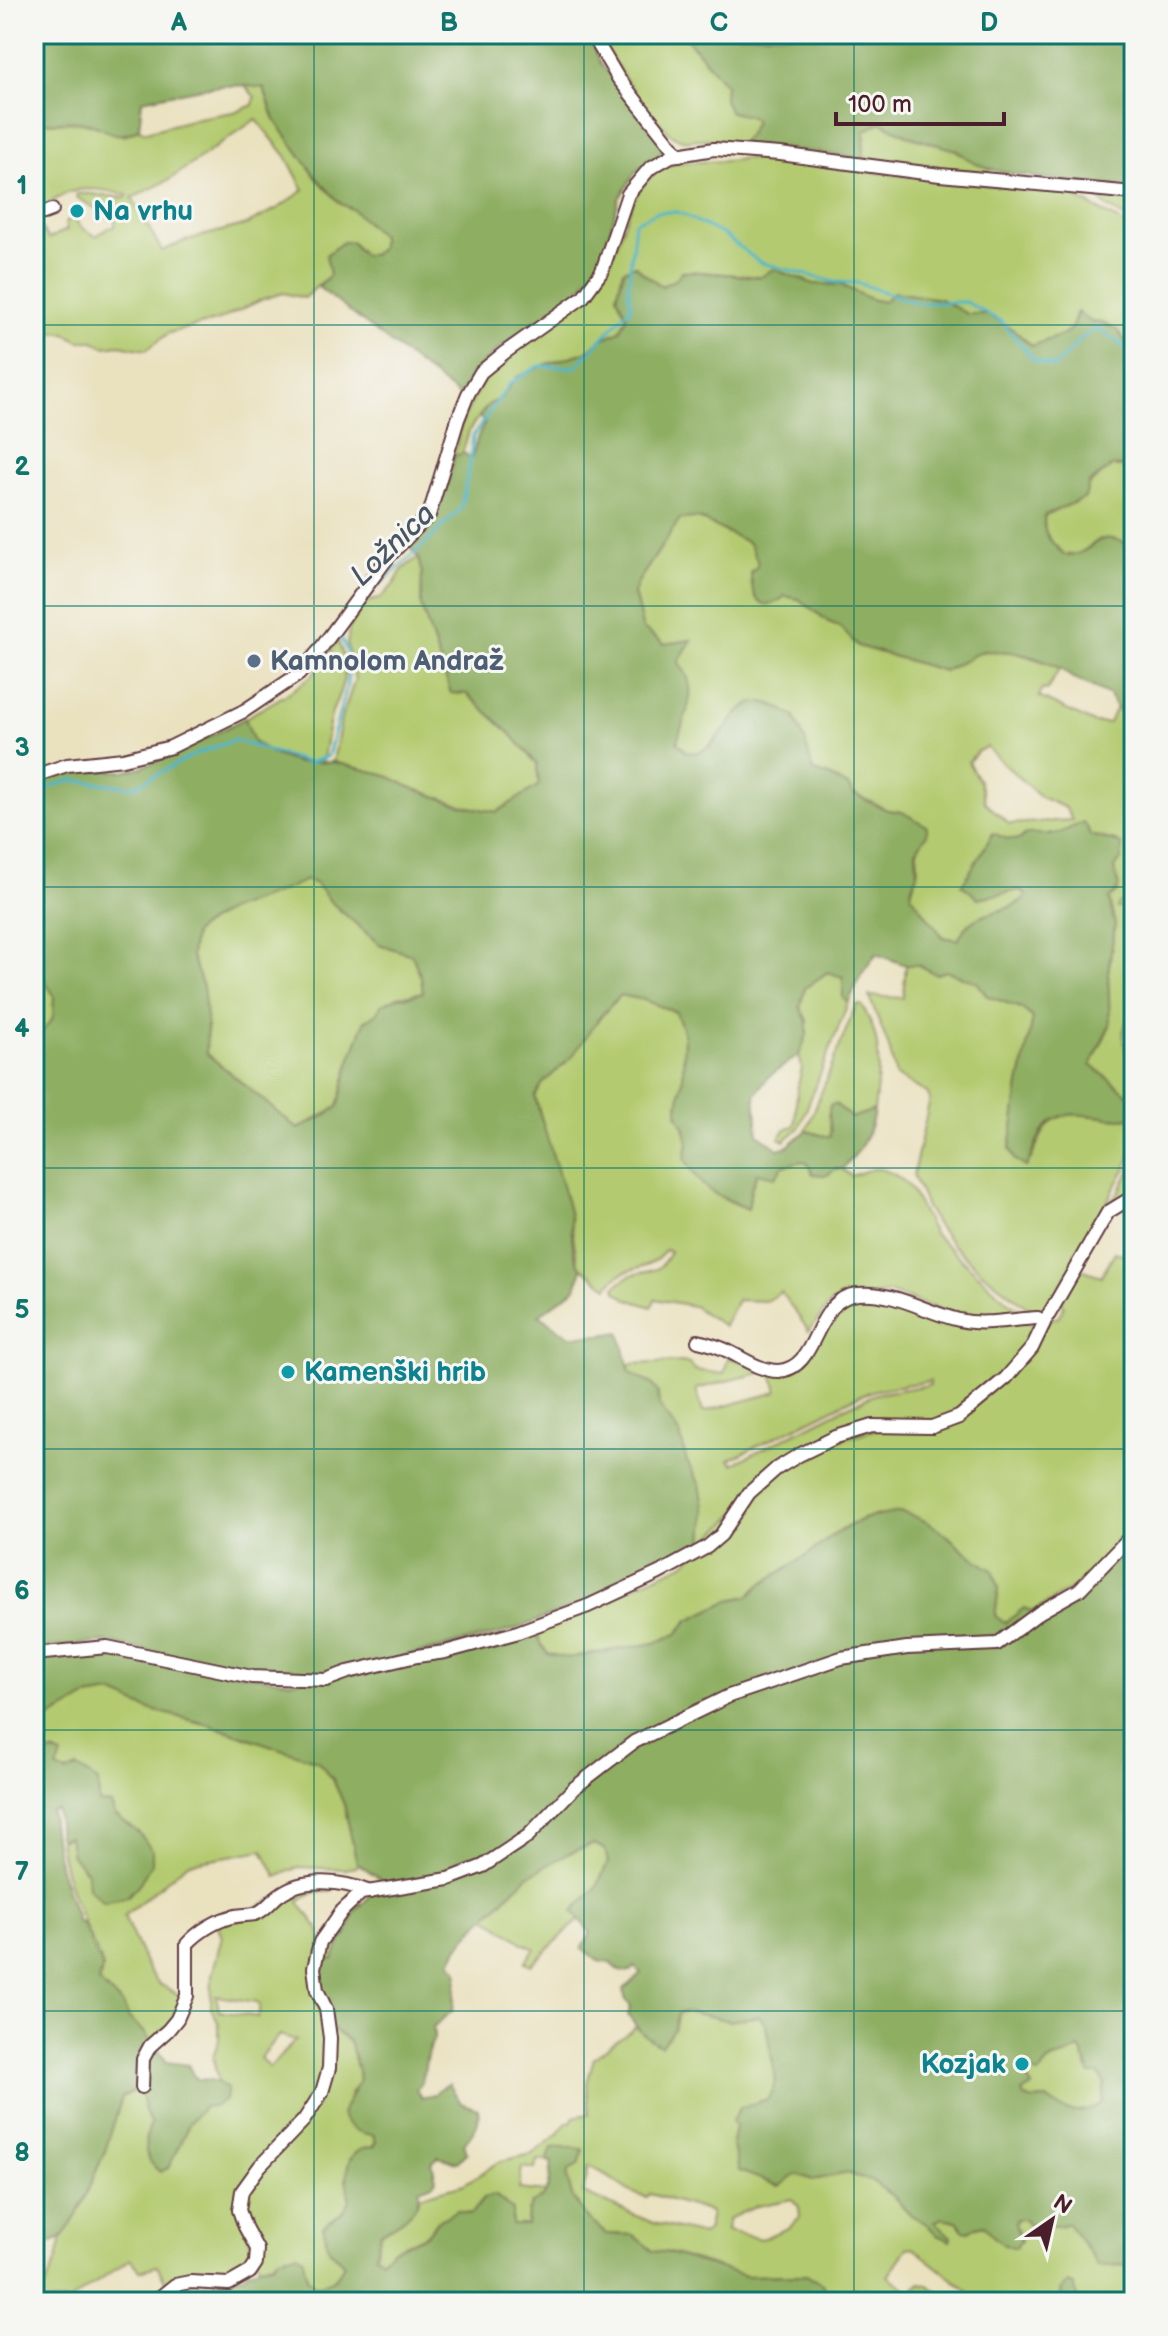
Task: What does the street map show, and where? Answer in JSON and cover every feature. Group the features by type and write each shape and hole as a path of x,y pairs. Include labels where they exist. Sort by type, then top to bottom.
{"street":[{"path":"592,34 618,78 679,155"},
{"path":"34,776 67,765 123,759 171,747 244,711 299,674 389,556 429,515 458,419 481,372 583,297 602,271 628,194 650,168 671,156 714,149 767,153 940,175 1134,193"},
{"path":"34,214 52,210"},
{"path":"34,1654 107,1647 252,1677 326,1680 348,1672 445,1652 515,1633 588,1606 707,1547 721,1535 749,1493 776,1469 799,1455 836,1437 872,1426 932,1427 959,1417 1006,1378 1032,1348 1108,1212 1134,1199"},
{"path":"698,1341 721,1347 759,1366 777,1371 787,1369 803,1358 825,1316 838,1303 853,1295 889,1297 959,1320 980,1323 1038,1318"},
{"path":"154,2302 175,2285 190,2282 229,2284 250,2272 256,2263 257,2249 239,2210 242,2191 260,2166 304,2120 322,2092 329,2068 330,2038 326,2009 317,1990 314,1968 320,1942 342,1911 361,1893 449,1879 483,1866 528,1836 574,1788 634,1742 729,1696 841,1658 907,1648 997,1644 1040,1612 1079,1590 1134,1533"},
{"path":"142,2087 143,2059 150,2046 177,2019 187,1996 187,1944 194,1937 221,1919 263,1910 291,1887 303,1883 343,1885 370,1892"}],"green space":[{"path":"34,34 588,34 601,64 665,148 636,171 619,199 606,245 593,273 575,295 488,358 459,396 318,287 330,275 326,255 343,242 351,242 363,255 372,255 381,248 381,236 352,209 341,204 316,177 275,120 264,88 218,86 142,100 139,129 129,133 114,134 88,123 41,121 34,110"},
{"path":"598,34 683,34 725,84 724,100 755,122 748,135 739,144 706,139 683,140 673,135 636,94"},
{"path":"683,34 1134,34 1134,187 1068,182 997,171 974,163 956,150 911,137 881,122 865,131 863,158 739,144 755,122 749,116 730,112 724,100 725,84"},
{"path":"243,84 264,88 275,120 316,177 341,204 352,209 381,236 381,248 372,255 363,255 351,242 330,275 304,298 283,293 263,299 219,320 169,333 146,350 119,345 104,347 94,341 79,341 65,333 41,332 34,335 34,219 48,239 67,230 65,223 72,217 82,228 96,236 115,227 115,220 76,197 77,194 126,198 127,195 103,190 78,190 34,209 34,110 41,121 83,122 125,136 139,129 146,132 239,111 253,105 255,97","holes":["256,119 286,156 304,190 248,224 187,240 162,251 132,198 169,180"]},
{"path":"881,122 911,137 956,150 974,163 993,169 986,172 863,158 865,131"},
{"path":"746,158 1070,194 1134,229 1134,350 1117,330 1091,322 1078,312 1072,328 1032,346 987,314 967,314 940,299 894,292 884,302 841,285 814,284 773,269 762,277 692,271 662,286 643,273 623,270 617,296 627,317 620,331 602,339 586,352 517,377 501,399 488,405 469,431 462,454 454,456 463,419 485,378 606,271 631,207 649,178 662,168 678,163"},
{"path":"1105,197 1134,199 1134,223 1106,206 1101,200"},
{"path":"635,265 662,286 675,280 682,271 761,277 773,269 814,284 841,285 883,302 894,292 940,299 967,314 987,314 1032,346 1071,329 1078,312 1091,322 1117,330 1134,350 1134,466 1111,467 1089,483 1085,498 1045,515 1044,527 1048,537 1064,555 1083,551 1109,538 1134,547 1134,716 1119,711 1108,694 1036,658 1014,652 982,651 944,671 858,646 839,626 799,599 785,596 776,602 763,604 753,589 751,572 757,567 757,560 749,543 698,518 680,519 638,582 634,594 643,629 664,644 692,640 678,662 685,672 690,691 690,701 677,742 686,752 707,748 738,713 756,702 771,704 795,717 813,771 848,786 853,794 887,810 902,812 927,826 927,834 916,851 917,875 911,895 943,937 958,940 976,919 1014,905 1027,896 1021,890 978,898 962,885 993,833 1019,840 1026,834 1058,834 1083,822 1090,835 1122,844 1121,860 1114,868 1119,885 1109,899 1115,925 1108,972 1110,1025 1091,1065 1134,1099 1134,1117 1123,1119 1075,1114 1054,1120 1042,1132 1026,1167 1015,1160 1010,1149 1033,1018 1021,1008 987,996 977,982 946,971 936,974 918,965 906,965 876,954 861,975 848,1003 843,998 843,977 827,972 805,988 800,1007 807,1021 807,1034 799,1055 768,1077 755,1095 758,1134 778,1149 788,1146 806,1131 830,1136 829,1109 830,1105 836,1104 851,1118 874,1110 863,1142 842,1169 835,1169 827,1175 813,1174 808,1164 802,1161 783,1166 775,1177 757,1173 748,1209 709,1190 685,1159 688,1142 677,1113 683,1077 684,1034 676,1012 620,995 571,1058 543,1083 535,1096 570,1216 575,1258 582,1269 576,1288 539,1315 569,1336 620,1332 630,1373 652,1384 658,1392 659,1405 680,1435 687,1462 700,1485 705,1512 703,1545 616,1591 513,1630 327,1675 253,1672 105,1642 34,1649 34,1042 53,1018 54,995 34,965 34,781 80,770 123,771 139,768 181,751 245,718 254,742 275,755 298,763 333,762 386,775 463,806 497,812 539,785 537,764 511,734 467,694 451,693 421,606 422,573 418,557 409,546 427,526 439,505 454,456 463,453 472,458 485,422 479,417 488,405 501,398 517,377 586,352 602,339 620,331 627,317 617,296 624,270","holes":["305,880 315,883 330,901 379,944 412,955 423,992 398,997 381,1005 378,1012 365,1021 338,1107 298,1129 206,1053 203,987 191,956 194,933 206,923"]},
{"path":"1134,466 1134,547 1124,542 1100,539 1076,556 1064,555 1046,533 1045,515 1063,506 1111,467"},
{"path":"680,518 698,518 749,543 757,559 757,568 785,596 799,599 839,626 858,646 944,671 978,653 997,650 1019,654 1060,668 1039,697 1094,723 1109,723 1116,707 1134,716 1134,737 1131,736 1125,754 1134,758 1134,901 1119,903 1117,908 1134,906 1134,997 1123,1033 1134,1099 1091,1065 1110,1025 1108,972 1115,925 1109,899 1118,891 1114,868 1116,841 1090,835 1082,823 1058,834 1026,834 1019,840 1007,839 978,898 1021,890 1027,896 1014,905 976,919 958,940 943,937 911,895 918,867 917,850 927,834 902,812 887,810 853,794 848,786 827,775 812,771 805,741 749,703 700,752 686,752 677,742 681,726 677,663 691,640 664,644 643,629 634,593","holes":["986,747 1040,797 1066,808 1072,820 1009,824 985,802 979,781 968,762"]},
{"path":"418,557 422,573 421,606 451,693 467,694 511,734 537,764 539,785 497,812 463,806 386,775 333,762 341,720 355,679 347,645 349,630 359,608 381,598 402,570"},
{"path":"337,639 345,669 343,684 330,718 322,763 286,759 261,749 253,740 245,718 286,695 311,676"},
{"path":"305,880 316,883 330,901 379,944 413,955 423,992 398,997 365,1021 338,1107 298,1129 206,1053 203,987 191,956 194,933 206,923"},
{"path":"34,965 54,995 53,1018 34,1042"},
{"path":"906,965 918,965 936,974 946,971 977,982 987,996 1021,1008 1034,1018 1019,1085 1010,1149 1015,1160 1031,1159 1049,1125 1064,1116 1134,1117 1134,1140 1129,1162 1080,1251 1074,1254 1078,1257 1045,1311 1031,1310 984,1274 952,1244 926,1207 913,1175 930,1099 927,1093 896,1076 889,1047 869,996 903,998"},
{"path":"828,972 843,977 843,998 848,1003 799,1128 784,1141 779,1138 786,1129 795,1125 802,1068 799,1055 807,1034 807,1021 800,1007 805,988"},
{"path":"620,995 676,1012 684,1034 683,1077 677,1113 688,1142 725,1200 748,1209 757,1173 802,1161 808,1164 813,1174 827,1175 835,1168 851,1176 881,1169 910,1188 934,1234 1022,1314 971,1320 891,1293 832,1302 809,1331 781,1292 766,1301 737,1300 724,1326 693,1306 655,1299 652,1307 627,1299 616,1291 615,1287 630,1276 658,1268 670,1252 666,1250 650,1263 621,1274 608,1287 578,1265 570,1217 535,1096"},
{"path":"856,1005 861,1005 868,1017 877,1042 874,1110 851,1118 836,1105 828,1114 832,1128 830,1136 806,1131"},
{"path":"1134,1162 1134,1193 1113,1200 1120,1190"},
{"path":"1134,1249 1134,1529 1084,1581 1033,1612 1024,1609 1005,1624 995,1616 999,1587 993,1570 977,1562 947,1535 878,1515 862,1519 833,1535 760,1585 749,1596 730,1600 689,1620 677,1634 655,1643 568,1658 548,1654 539,1643 537,1629 684,1564 791,1463 856,1432 961,1421 1052,1318 1058,1318 1064,1306 1061,1301 1081,1269 1101,1276 1115,1252 1121,1254"},
{"path":"864,1295 958,1323 1027,1321 1038,1330 1028,1348 974,1403 939,1421 901,1422 799,1452 703,1545 705,1512 700,1485 687,1462 680,1435 659,1405 652,1384 630,1373 629,1364 683,1362 695,1370 724,1374 728,1357 760,1368 786,1364 799,1356 834,1308","holes":["767,1371 773,1377 777,1392 703,1412 696,1389","930,1381 930,1385 876,1394 733,1464 729,1460 858,1396 879,1389"]},
{"path":"900,1512 915,1516 938,1529 993,1570 999,1587 995,1616 1005,1623 1024,1608 1033,1612 1083,1591 1134,1537 1134,2167 1127,2176 1134,2182 1134,2269 1124,2265 1098,2266 1068,2223 1028,2225 1023,2219 1016,2219 1021,2241 1015,2247 1001,2243 984,2225 969,2231 964,2230 957,2221 942,2218 935,2222 951,2237 950,2241 911,2215 872,2181 847,2173 813,2180 797,2174 779,2186 739,2171 732,2143 735,2127 732,2121 741,2107 768,2099 776,2081 766,2025 759,2016 730,2021 686,2011 678,2013 674,2028 661,2045 638,2028 628,2015 631,2006 623,1990 641,1973 634,1967 629,1972 619,1971 610,1963 598,1961 582,1948 591,1933 573,1911 596,1888 608,1863 605,1849 594,1844 567,1854 528,1876 475,1927 458,1948 451,1962 458,1971 453,2010 433,2027 434,2039 416,2090 421,2097 435,2094 449,2084 461,2103 478,2109 477,2124 464,2144 467,2153 457,2162 438,2157 432,2163 436,2180 419,2189 417,2204 407,2216 381,2232 375,2255 382,2259 392,2250 426,2235 437,2222 457,2210 471,2214 484,2198 495,2195 512,2210 512,2225 527,2225 532,2203 543,2196 548,2187 552,2162 547,2161 552,2148 568,2147 583,2150 579,2165 569,2170 567,2177 572,2196 585,2216 606,2234 633,2235 653,2251 670,2253 746,2276 806,2275 822,2284 831,2302 158,2302 171,2292 242,2276 259,2266 273,2264 279,2257 297,2253 302,2257 307,2278 315,2284 336,2277 344,2264 329,2249 323,2226 344,2211 350,2200 347,2172 350,2159 360,2150 374,2147 376,2142 374,2135 354,2129 341,2114 359,2081 358,2071 349,2041 332,2029 319,1984 318,1959 334,1959 354,1913 379,1886 381,1879 357,1863 344,1804 333,1779 318,1761 210,1725 148,1709 112,1693 87,1697 34,1727 34,1656 106,1651 290,1682 537,1629 540,1643 548,1654 568,1658 655,1643 677,1634 689,1620 730,1600 749,1596 760,1585 833,1535 862,1519","holes":["1078,2049 1082,2051 1090,2074 1099,2074 1105,2084 1102,2102 1088,2110 1074,2112 1060,2108 1047,2099 1024,2097 1022,2092 1032,2087 1026,2077 1032,2072 1039,2074 1052,2059"]},
{"path":"112,1693 148,1709 210,1725 318,1761 333,1779 344,1805 357,1863 356,1867 345,1869 298,1867 277,1877 263,1850 188,1863 124,1916 148,1969 159,1984 183,1997 173,2020 150,2043 145,2033 128,2017 123,2005 98,1982 103,1968 71,1890 59,1840 69,1836 72,1856 87,1872 89,1888 104,1902 129,1893 152,1863 129,1825 99,1803 99,1789 57,1769 61,1756 53,1752 41,1756 34,1750 34,1727 87,1697"},
{"path":"34,1750 41,1756 53,1752 62,1756 57,1769 66,1773 77,1768 98,1781 99,1803 111,1804 115,1815 139,1833 152,1850 152,1863 127,1897 103,1902 88,1888 87,1872 72,1856 69,1836 59,1840 57,1810 51,1811 57,1855 68,1893 78,1922 83,1924 103,1968 98,1982 123,2005 128,2017 167,2062 188,2065 199,2080 214,2081 227,2088 225,2099 213,2107 204,2106 190,2122 168,2168 160,2172 146,2150 146,2137 151,2124 141,2095 134,2091 122,2097 105,2151 77,2215 62,2238 34,2244"},
{"path":"594,1844 605,1849 608,1863 596,1888 573,1911 580,1919 531,1965 525,1962 535,1949 486,1917 528,1876 567,1854"},
{"path":"303,1885 334,1889 310,1894 299,1902 320,1931 326,2028 325,2069 309,2108 238,2193 254,2250 248,2270 168,2286 157,2266 140,2271 130,2259 71,2302 38,2302 57,2260 62,2238 77,2215 105,2151 122,2097 134,2091 141,2095 168,2168 190,2122 227,2088 218,2082 213,2057 219,2039 219,2024 211,2008 212,1975 222,1936 217,1924","holes":["216,1996 257,2002 260,2005 258,2017 219,2011","280,2035 296,2040 269,2068 260,2058"]},
{"path":"357,1901 361,1903 334,1959 318,1959 320,1949"},
{"path":"686,2011 730,2021 759,2016 766,2025 776,2081 768,2100 741,2107 732,2121 735,2127 732,2144 767,2182 779,2186 797,2174 813,2180 847,2173 872,2181 937,2235 949,2240 951,2237 934,2222 942,2218 957,2221 964,2230 985,2225 997,2240 1015,2247 1021,2241 1016,2219 1023,2219 1028,2225 1068,2223 1098,2266 1124,2265 1134,2269 1134,2302 1079,2302 1074,2286 1061,2290 1062,2302 962,2302 968,2291 912,2247 907,2248 888,2276 912,2293 920,2283 927,2284 950,2302 869,2299 863,2302 831,2302 822,2284 806,2275 746,2276 670,2253 653,2251 633,2235 606,2234 585,2216 572,2196 567,2177 573,2150 553,2148 547,2161 537,2160 535,2169 522,2167 519,2189 547,2192 543,2200 528,2212 527,2225 511,2226 506,2204 495,2195 484,2198 471,2214 457,2210 437,2222 426,2235 392,2250 382,2259 375,2255 381,2232 404,2218 420,2196 464,2184 501,2161 532,2154 574,2117 589,2114 587,2083 594,2058 636,2027 656,2043 674,2028 678,2013","holes":["589,2166 639,2195 647,2197 650,2194 711,2212 708,2229 703,2235 653,2223 583,2193","792,2199 799,2207 800,2217 788,2228 761,2239 727,2231 728,2219 757,2206"]},
{"path":"332,2029 349,2041 359,2081 350,2094 376,2142 346,2179 350,2200 345,2211 323,2226 329,2249 345,2264 334,2279 315,2284 307,2278 302,2257 259,2266 243,2220 249,2184 317,2105"},
{"path":"1078,2049 1082,2051 1087,2068 1099,2074 1105,2084 1102,2103 1088,2111 1074,2112 1060,2108 1047,2099 1024,2097 1021,2092 1032,2087 1025,2077 1032,2072 1039,2074 1048,2062"},
{"path":"1068,2283 1074,2285 1079,2302 1062,2302 1061,2290"}],"waterway":[{"name":"Ložnica","path":"365,598 461,508 473,436 510,383 539,366 576,367 631,307 628,287 635,222 657,212 678,212 724,235 759,262 834,282 858,283 917,303 966,302 1002,322 1034,360 1054,367 1082,338 1098,328 1134,354"},
{"name":"Ložnica","path":"34,792 72,780 133,787 194,755 234,740 309,763 328,756 346,689 350,660 340,636 361,604"}],"place":[{"name":"Na vrhu","path":"77,211"},
{"name":"Kamnolom Andraž","path":"254,661"},
{"name":"Kamenški hrib","path":"288,1372"},
{"name":"Kozjak","path":"1022,2064"}]}
